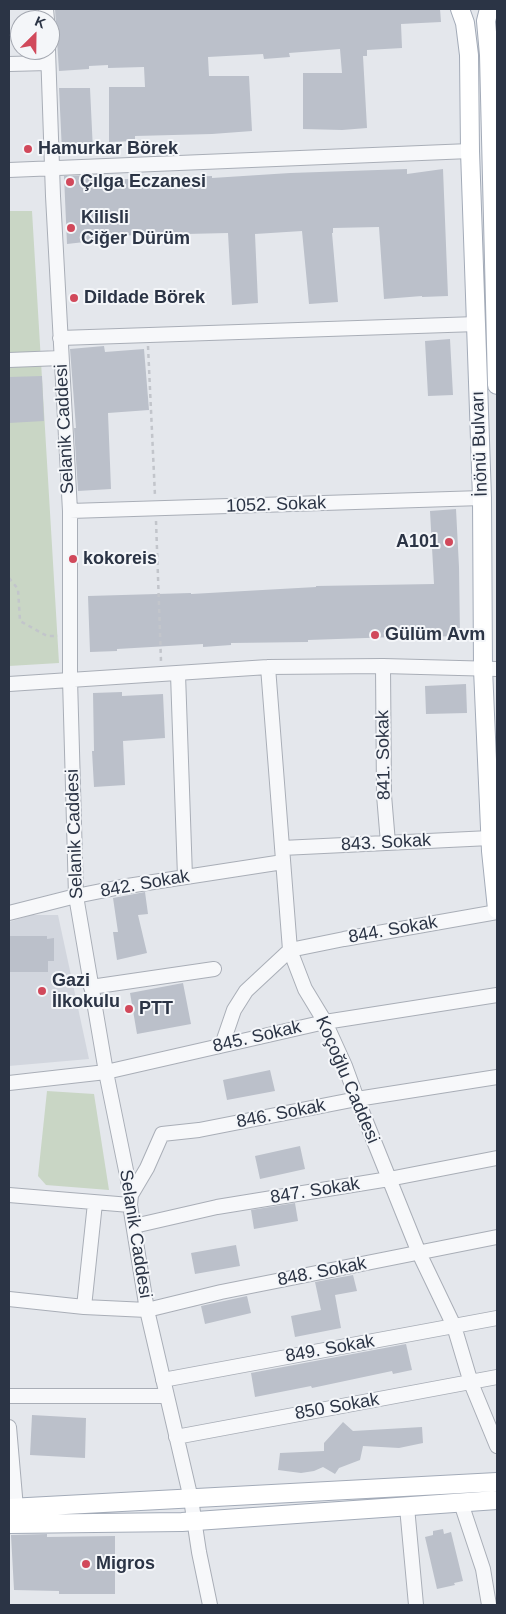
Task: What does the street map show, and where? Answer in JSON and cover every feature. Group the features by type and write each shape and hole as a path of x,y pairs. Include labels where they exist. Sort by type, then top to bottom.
{"main road":[{"name":"İnönü Bulvarı","path":"460,9 465,23 469,55 470,151 490,669 490,838 497,910"},
{"name":"İnönü Bulvarı","path":"489,9 486,21 494,155 497,385"},
{"path":"12,1508 497,1482"},
{"path":"9,1524 195,1521 497,1500"}],"street":[{"path":"9,64 31,60"},
{"name":"Selanik Caddesi","path":"48,60 60,338 70,511 70,679 76,896 106,1072 131,1200 147,1310 191,1498 199,1552 210,1605"},
{"path":"9,170 470,151"},
{"path":"60,338 477,324"},
{"path":"9,360 61,358"},
{"name":"1052. Sokak","path":"70,511 482,498"},
{"path":"9,684 268,667 382,666 490,669"},
{"name":"841. Sokak","path":"382,666 384,795 388,843"},
{"name":"Koçoğlu Caddesi","path":"268,667 290,950 305,989 325,1022 345,1066 419,1253 454,1326 471,1383 497,1446"},
{"path":"178,674 185,877"},
{"name":"843. Sokak","path":"283,855 388,843 490,838"},
{"name":"842. Sokak","path":"9,913 76,896 185,877 283,855"},
{"name":"844. Sokak","path":"290,950 497,910"},
{"path":"222,1045 234,1010 246,991 290,950"},
{"path":"91,987 214,969"},
{"name":"845. Sokak","path":"9,1083 106,1072 325,1022 497,995"},
{"name":"846. Sokak","path":"131,1200 162,1134 199,1130 357,1099 497,1077"},
{"name":"847. Sokak","path":"134,1226 217,1207 389,1179 497,1158"},
{"path":"9,1196 95,1203 131,1200"},
{"path":"84,1307 95,1203"},
{"name":"848. Sokak","path":"9,1298 84,1307 147,1310 221,1292 497,1237"},
{"name":"849. Sokak","path":"163,1380 497,1318"},
{"name":"850 Sokak","path":"176,1437 497,1377"},
{"path":"9,1396 167,1396"},
{"path":"9,1427 12,1508"},
{"path":"461,1503 483,1569 489,1605"},
{"path":"407,1507 416,1605"}],"path":[{"path":"148,335 152,419"},
{"path":"9,578 18,589 20,621 47,636 70,635"},
{"path":"158,582 162,675"}],"shaded area":[{"name":"Gazi İlkokulu","path":"31,915 58,915 89,1059 9,1066 9,922"}],"green space":[{"path":"9,211 32,211 59,663 9,666"},
{"path":"47,1091 94,1094 109,1190 46,1185 38,1176"}],"building":[{"path":"440,9 441,22 401,24 402,48 367,50 367,56 363,56 367,128 342,130 303,129 303,73 342,73 340,49 289,53 290,57 264,59 263,54 208,57 209,76 249,76 252,131 135,136 135,141 109,142 109,87 145,87 144,67 108,68 108,65 89,66 89,69 59,71 60,10 55,10"},
{"path":"59,88 90,88 93,151 62,152"},
{"path":"407,169 407,174 443,169 448,296 384,299 379,227 333,228 338,302 309,304 302,231 255,234 258,303 232,305 228,233 102,236 102,240 67,244 64,176 100,175 100,180 212,176 212,178"},
{"path":"450,339 453,395 428,396 425,341"},
{"path":"104,346 105,352 144,349 149,410 108,413 111,489 78,491 74,428 76,428 70,349"},
{"path":"42,376 44,421 9,423 9,377"},
{"path":"456,509 460,636 423,637 423,639 395,639 395,637 308,640 308,642 231,643 231,645 203,647 203,644 90,652 88,596 191,594 316,586 434,584 430,511"},
{"path":"466,684 467,713 426,714 425,686"},
{"path":"122,692 122,696 163,694 165,738 123,741 125,785 94,787 92,751 94,751 93,693"},
{"path":"145,892 148,914 138,915 147,953 117,960 113,932 118,932 113,898"},
{"path":"9,936 47,936 47,939 54,938 54,961 48,961 48,972 9,972"},
{"path":"183,983 191,1024 137,1034 130,993"},
{"path":"270,1070 275,1091 227,1100 223,1080"},
{"path":"300,1146 305,1169 260,1179 255,1156"},
{"path":"295,1203 298,1221 254,1229 251,1210"},
{"path":"236,1245 240,1266 195,1274 191,1253"},
{"path":"353,1275 357,1291 335,1295 341,1328 295,1337 291,1316 321,1310 315,1282"},
{"path":"247,1296 251,1313 205,1324 201,1306"},
{"path":"406,1344 412,1370 393,1374 392,1371 312,1388 311,1386 255,1397 251,1373"},
{"path":"32,1415 86,1418 85,1458 30,1455"},
{"path":"343,1422 353,1431 422,1427 423,1443 399,1448 363,1446 360,1460 339,1468 335,1474 323,1467 301,1473 278,1470 280,1453 324,1451 324,1443"},
{"path":"443,1529 444,1534 451,1532 463,1581 437,1589 425,1537 433,1535 433,1531"},
{"path":"47,1534 47,1537 115,1536 115,1594 59,1594 59,1591 14,1590 11,1535"}],"place":[{"name":"Hamurkar Börek","path":"28,149"},
{"name":"Çılga Eczanesi","path":"70,182"},
{"name":"Kilisli Ciğer Dürüm","path":"71,228"},
{"name":"Dildade Börek","path":"74,298"},
{"name":"A101","path":"449,542"},
{"name":"kokoreis","path":"73,559"},
{"name":"Gülüm Avm","path":"375,635"},
{"name":"Gazi İlkokulu","path":"42,991"},
{"name":"PTT","path":"129,1009"},
{"name":"Migros","path":"86,1564"}]}
